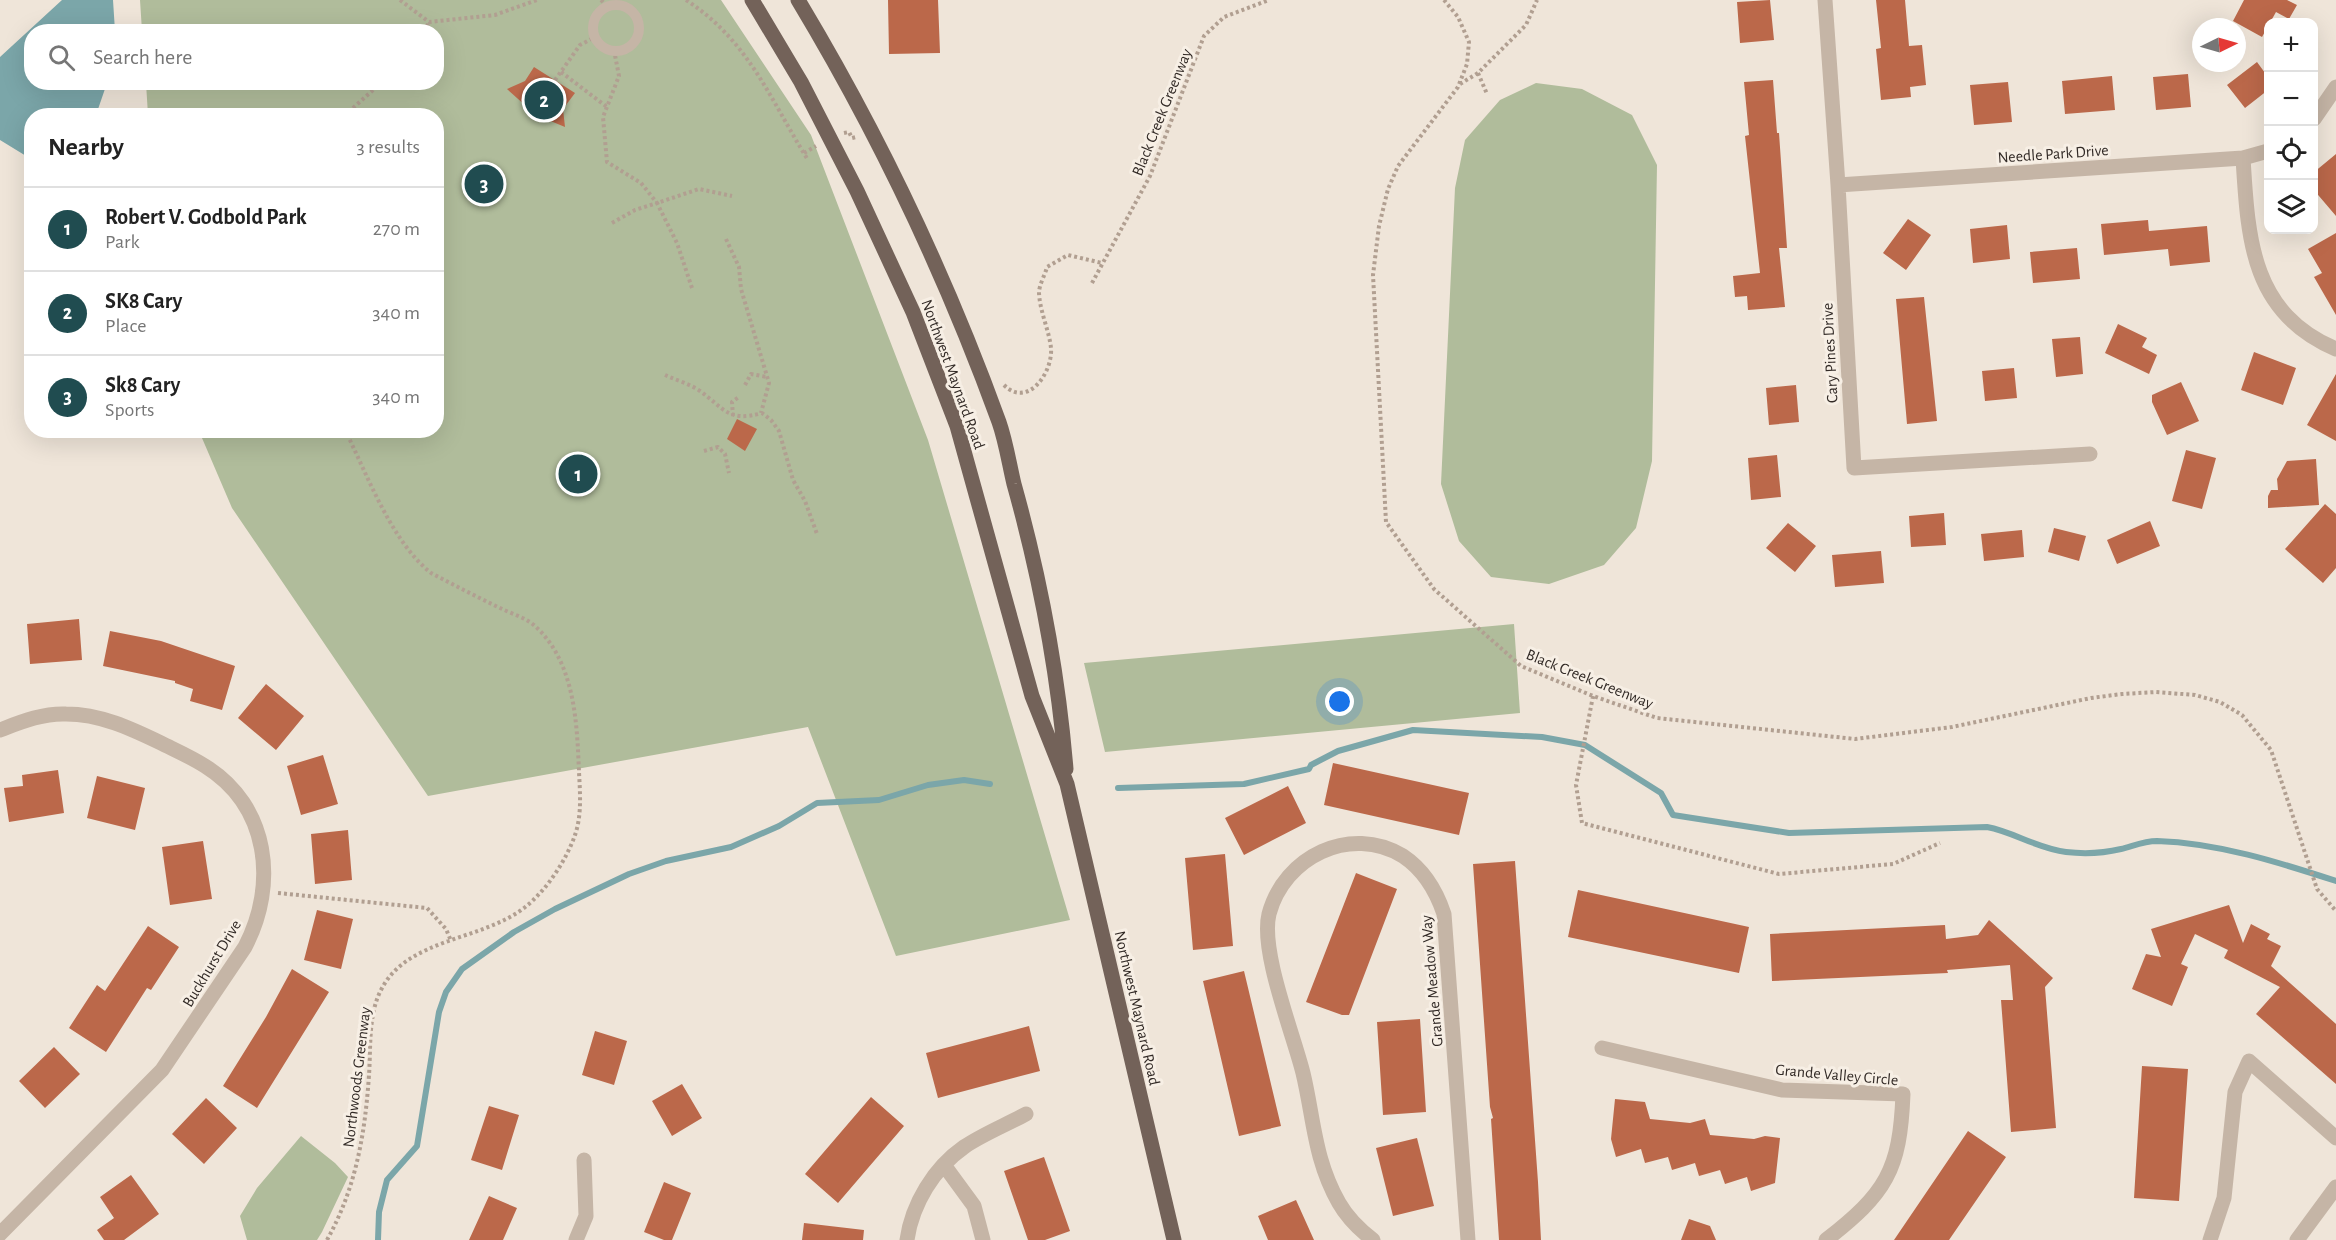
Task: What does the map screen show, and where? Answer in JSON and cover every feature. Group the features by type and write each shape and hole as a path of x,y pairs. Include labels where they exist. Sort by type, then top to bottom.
{"main road":[{"name":"Northwest Maynard Road","path":"752,0 831,138 913,312 936,369 957,426 1032,696 1067,784"},
{"name":"Northwest Maynard Road","path":"798,0 825,44 921,233 999,424 1028,531 1053,658 1059,692 1067,784 1174,1240"}],"street":[{"name":"Cary Pines Drive","path":"1825,0 1854,468 2090,454"},
{"path":"2318,112 2336,87"},
{"name":"Needle Park Drive","path":"1838,185 2243,158 2264,152"},
{"path":"2243,158 2250,234 2261,278 2272,298 2290,320 2308,335 2336,349"},
{"name":"Buckhurst Drive","path":"0,730 47,715 86,714 107,719 148,736 206,766 234,794 257,830 262,848 265,883 261,910 250,938 174,1055 151,1083 0,1234"},
{"name":"Grande Meadow Way","path":"1372,1240 1339,1203 1318,1154 1303,1074 1268,941 1268,919 1276,895 1306,858 1320,851 1338,847 1365,845 1384,848 1402,856 1417,867 1429,881 1444,914 1468,1240"},
{"name":"Grande Valley Circle","path":"1602,1048 1782,1090 1903,1094 1902,1136 1896,1158 1887,1176 1862,1212 1826,1240"},
{"path":"2210,1240 2224,1197 2235,1092 2249,1061 2336,1138"},
{"path":"907,1240 915,1205 945,1166 965,1146 1026,1114"},
{"path":"576,1240 586,1216 584,1160"},
{"path":"945,1166 974,1206 983,1240"},
{"path":"2296,1240 2336,1187"}],"lane":[{"path":"604,3 623,6 630,10 638,22 637,37 627,48 614,50 605,48 595,37 594,22 604,3"}],"path":[{"path":"400,0 429,22 495,15 537,0"},
{"path":"686,0 736,42 771,92 808,160"},
{"name":"Black Creek Greenway","path":"1092,283 1150,176 1204,36 1224,17 1269,0"},
{"name":"Black Creek Greenway","path":"1444,0 1458,17 1469,42 1467,64 1460,84 1398,166 1388,189 1379,226 1373,275 1386,522 1434,589 1521,666 1593,696 1657,718 1855,739 1952,728 2091,698 2156,692 2195,695 2220,702 2242,715 2271,750 2317,889 2336,911"},
{"path":"1460,84 1478,73 1526,25 1537,0"},
{"path":"555,80 580,45 595,37"},
{"path":"614,50 619,76 603,117 607,162 641,183 657,203 678,243 692,288"},
{"path":"561,72 607,107"},
{"path":"1478,73 1487,94"},
{"path":"353,108 373,90"},
{"path":"840,133 849,132 852,138 860,136"},
{"path":"804,153 818,144"},
{"path":"612,223 635,210 699,189 732,196"},
{"path":"726,239 739,267 741,289 768,378 766,399 761,413"},
{"path":"1005,386 1015,392 1027,392 1040,382 1047,370 1051,349 1039,292 1047,267 1068,255 1102,262"},
{"path":"745,386 751,374 768,378"},
{"path":"665,375 699,390 719,409 733,416 752,416 761,413"},
{"path":"733,416 732,402 739,398"},
{"path":"761,413 771,420 779,431 793,480 806,501 818,534"},
{"name":"Northwoods Greenway","path":"327,1240 344,1210 363,1140 371,1028 381,990 392,974 406,961 521,911 536,899 551,879 576,834 580,800 575,711 564,671 536,626 431,573 411,553 392,525 349,438"},
{"path":"704,451 718,447 725,454 729,473"},
{"path":"1593,696 1575,785 1582,823 1779,874 1893,864 1941,843"},
{"path":"282,893 427,909 446,929 451,941"}],"green space":[{"path":"140,0 721,0 811,135 928,440 1070,920 896,956 808,727 428,796 232,508 202,438 444,438 444,108 148,108 146,90 444,90 444,24 142,24"},
{"path":"1536,83 1582,89 1632,115 1657,165 1652,461 1636,528 1604,565 1549,584 1491,577 1459,541 1441,484 1455,188 1465,140 1500,100"},
{"path":"1514,624 1520,713 1105,752 1084,663"},
{"path":"301,1136 335,1163 348,1177 322,1232 317,1240 247,1240 240,1216 257,1188"}],"water":[{"path":"62,0 113,0 115,24 36,24"},
{"path":"24,35 24,90 105,90 98,108 24,108 24,155 0,140 0,57"}],"building":[{"path":"888,0 938,0 940,53 889,54"},
{"path":"1770,0 1774,40 1740,43 1737,2"},
{"path":"1876,0 1905,0 1909,46 1922,45 1926,85 1910,87 1911,97 1881,100 1876,49 1881,48"},
{"path":"2244,0 2287,0 2297,5 2290,18 2276,12 2273,18 2264,18 2262,37 2246,28 2246,18 2235,18"},
{"path":"2257,62 2264,72 2264,93 2245,108 2227,85"},
{"path":"534,67 575,93 563,109 565,127 536,115 507,89 525,81"},
{"path":"2188,74 2191,107 2156,110 2153,77"},
{"path":"2112,76 2115,110 2065,114 2062,81"},
{"path":"1773,80 1787,248 1779,248 1785,307 1748,310 1747,296 1735,297 1733,276 1760,273 1745,136 1749,135 1744,82"},
{"path":"2008,82 2012,122 1974,125 1970,85"},
{"path":"2336,154 2336,216 2318,195 2318,169"},
{"path":"1908,219 1931,235 1906,270 1883,253"},
{"path":"2148,220 2149,231 2207,226 2210,262 2170,266 2168,249 2104,255 2101,224"},
{"path":"2007,225 2010,259 1973,263 1970,229"},
{"path":"2336,233 2336,315 2314,277 2322,273 2308,249"},
{"path":"2077,248 2080,279 2033,283 2030,252"},
{"path":"1924,297 1937,421 1907,424 1896,299"},
{"path":"2118,324 2147,338 2142,347 2157,355 2149,374 2105,353"},
{"path":"2080,337 2083,374 2056,377 2052,339"},
{"path":"2254,352 2296,368 2283,405 2241,390"},
{"path":"2014,368 2017,398 1985,401 1982,371"},
{"path":"2336,374 2336,441 2307,425"},
{"path":"2181,382 2199,421 2167,435 2152,402 2152,395"},
{"path":"1796,385 1799,422 1769,425 1766,388"},
{"path":"737,419 757,429 745,451 727,439"},
{"path":"2186,450 2216,458 2202,509 2172,501"},
{"path":"1777,455 1781,497 1751,500 1748,458"},
{"path":"2316,459 2319,505 2268,508 2268,496 2271,490 2278,490 2277,479 2287,461"},
{"path":"2325,504 2336,514 2336,568 2323,583 2285,549"},
{"path":"1944,513 1946,545 1911,547 1909,516"},
{"path":"2150,521 2160,546 2117,564 2107,540"},
{"path":"1788,523 1816,546 1795,572 1766,548"},
{"path":"2054,528 2086,536 2079,561 2048,552"},
{"path":"2022,530 2024,557 1984,561 1981,534"},
{"path":"1881,551 1884,583 1835,587 1832,555"},
{"path":"79,619 82,660 30,664 27,624"},
{"path":"110,631 161,641 235,666 222,710 190,701 193,689 175,683 175,681 103,666"},
{"path":"266,684 304,716 276,750 238,718"},
{"path":"323,755 338,804 301,815 287,766"},
{"path":"1333,763 1469,793 1459,835 1324,805"},
{"path":"58,770 64,813 9,822 4,788 23,786 22,775"},
{"path":"97,776 145,788 135,830 87,818"},
{"path":"1288,786 1306,823 1244,855 1225,818"},
{"path":"348,830 352,880 315,884 311,834"},
{"path":"203,841 212,899 170,905 162,847"},
{"path":"1225,854 1233,946 1193,950 1185,858"},
{"path":"1515,861 1541,1240 1499,1240 1491,1119 1493,1118 1490,1107 1473,864"},
{"path":"1356,873 1397,889 1349,1015 1342,1015 1306,1002"},
{"path":"1578,890 1749,927 1739,973 1568,937"},
{"path":"2229,905 2243,943 2251,924 2270,934 2267,939 2281,946 2271,966 2336,1024 2336,1084 2256,1014 2280,987 2224,958 2228,950 2195,934 2181,964 2188,967 2172,1006 2132,989 2146,954 2161,957 2151,929"},
{"path":"317,910 353,919 341,969 304,960"},
{"path":"1989,920 2053,978 2045,987 2056,1128 2011,1132 2001,1000 2013,1000 2010,965 1947,970 1948,973 1772,981 1770,934 1945,925 1946,939 1978,935"},
{"path":"148,926 179,947 151,990 147,988 106,1052 69,1028 97,985 105,991"},
{"path":"292,969 329,992 257,1108 223,1086 266,1017"},
{"path":"1244,971 1281,1126 1239,1136 1203,981"},
{"path":"1420,1019 1426,1112 1383,1115 1377,1022"},
{"path":"1029,1026 1040,1071 938,1098 926,1053"},
{"path":"595,1031 627,1041 614,1085 582,1075"},
{"path":"54,1047 80,1074 45,1108 19,1081"},
{"path":"2142,1066 2188,1069 2179,1201 2134,1198"},
{"path":"682,1084 702,1118 672,1136 652,1101"},
{"path":"871,1097 904,1126 838,1203 805,1174"},
{"path":"206,1098 237,1128 204,1164 172,1134"},
{"path":"1615,1099 1645,1102 1650,1119 1690,1123 1705,1119 1710,1135 1754,1139 1765,1136 1780,1138 1775,1183 1751,1191 1747,1177 1725,1184 1720,1170 1699,1176 1695,1163 1672,1170 1668,1157 1645,1163 1641,1149 1616,1157 1611,1139"},
{"path":"489,1106 519,1115 502,1170 471,1160"},
{"path":"1968,1131 2006,1157 1949,1240 1894,1240"},
{"path":"1417,1138 1434,1206 1393,1216 1376,1148"},
{"path":"1044,1157 1070,1231 1045,1240 1028,1240 1004,1171"},
{"path":"131,1175 159,1214 124,1240 104,1240 97,1230 114,1218 100,1197"},
{"path":"664,1182 691,1193 672,1240 664,1240 644,1232"},
{"path":"489,1196 517,1208 503,1240 469,1240"},
{"path":"1296,1200 1314,1240 1268,1240 1258,1216"},
{"path":"1689,1219 1710,1226 1716,1240 1681,1240"},
{"path":"804,1223 864,1230 863,1240 802,1240"}],"waterway":[{"path":"1118,788 1244,784 1309,769 1311,765 1338,751 1413,730 1542,737 1585,745 1661,793 1673,815 1789,833 1987,827 2045,847 2073,853 2108,851 2152,841 2203,845 2248,855 2336,881"},
{"path":"378,1240 379,1212 387,1180 417,1146 439,1012 446,992 462,969 514,932 555,909 629,874 666,861 731,847 779,826 817,803 879,800 928,785 964,780 990,784"}],"place":[{"name":"SK8 Cary","path":"544,100"},
{"name":"Sk8 Cary","path":"484,184"},
{"name":"Robert V. Godbold Park","path":"578,474"}]}
